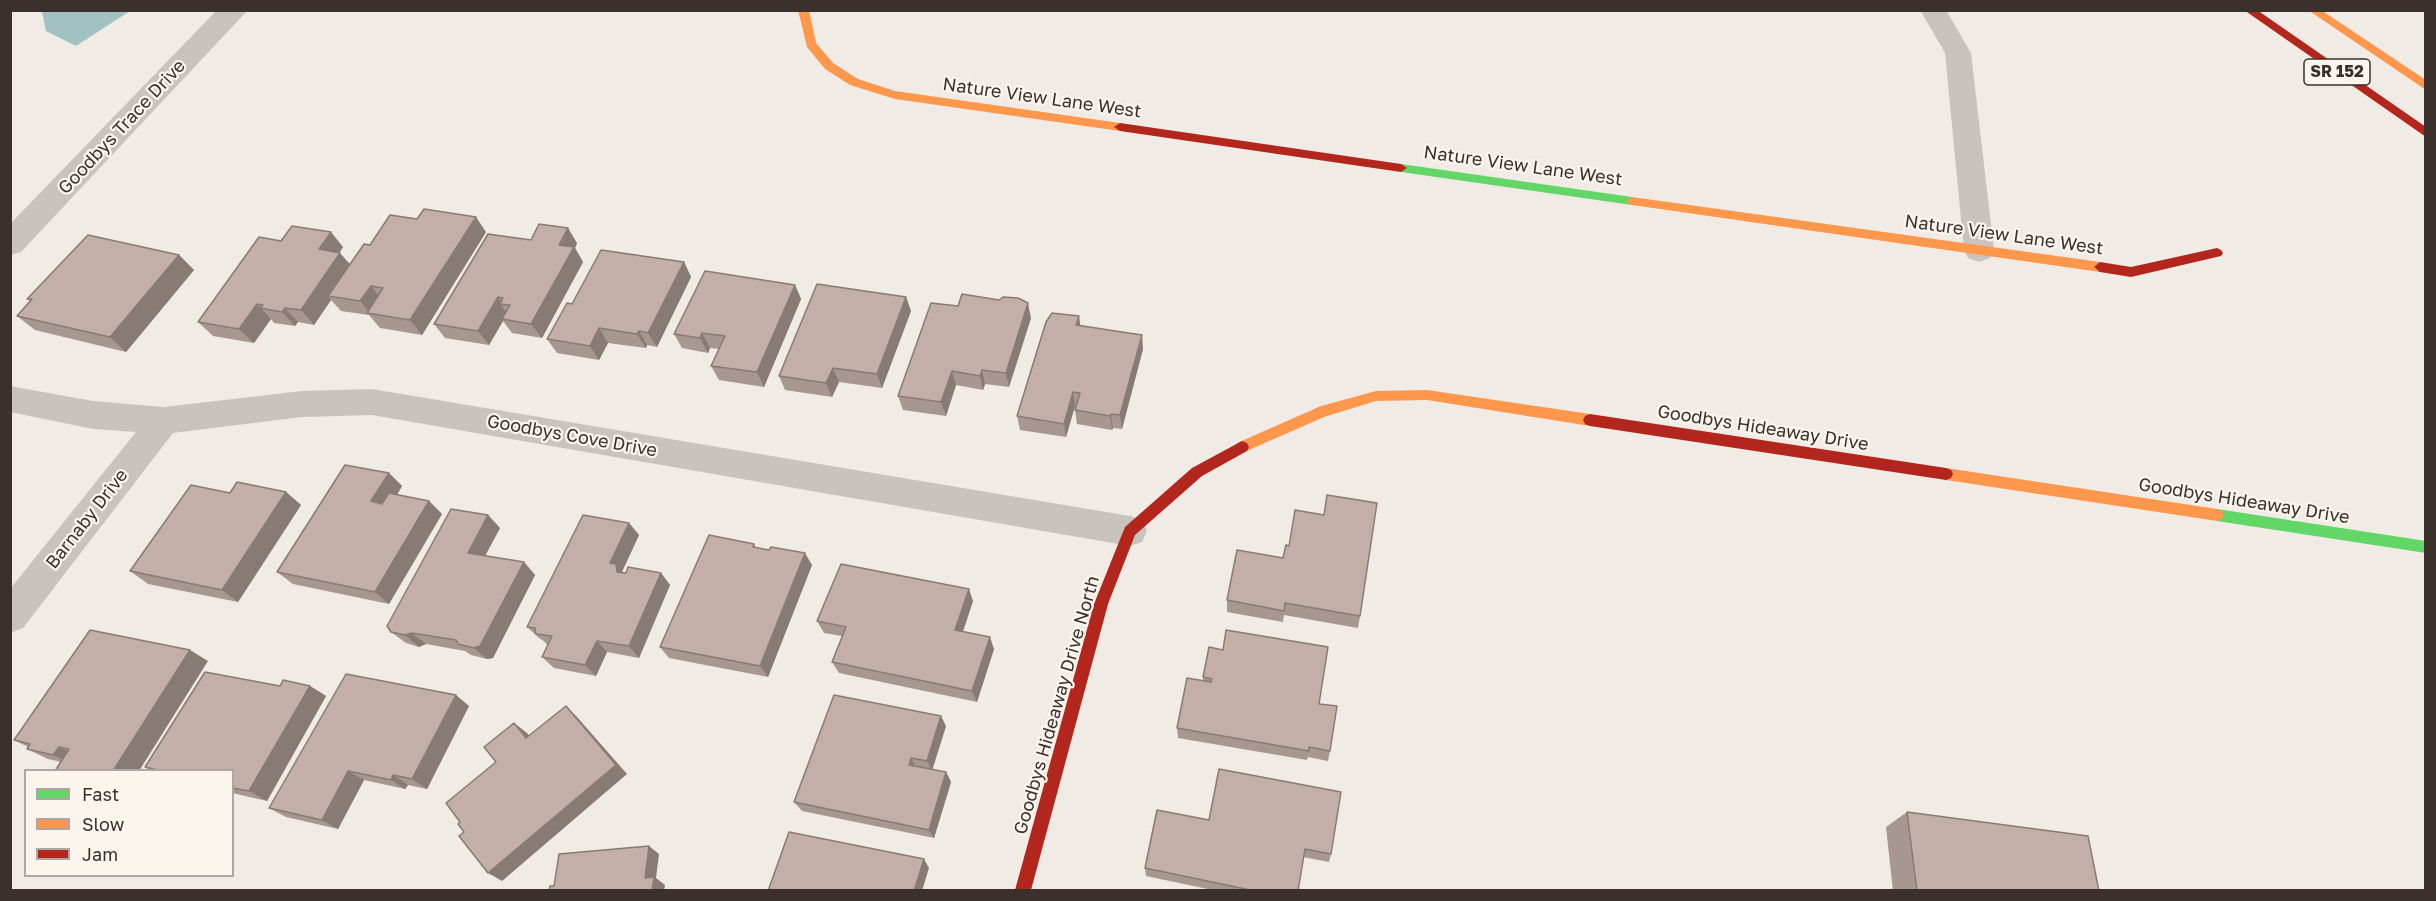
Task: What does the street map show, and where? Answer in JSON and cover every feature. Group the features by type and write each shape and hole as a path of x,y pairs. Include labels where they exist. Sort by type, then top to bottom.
{"street":[{"name":"Goodbys Trace Drive","path":"10,244 210,32 235,10"},
{"name":"Nature View Lane West","path":"803,10 803,19 811,44 829,66 854,82 896,95 2131,272 2217,253"},
{"path":"1933,10 1958,53 1979,250"},
{"name":"SR 152","path":"2250,10 2426,133"},
{"path":"2313,10 2426,86"},
{"name":"Goodbys Hideaway Drive","path":"1130,531 1197,472 1261,437 1321,412 1376,396 1427,395 2426,547"},
{"name":"Goodbys Cove Drive","path":"10,399 93,415 165,421 302,404 372,402 1130,531"},
{"name":"Barnaby Drive","path":"10,618 165,421"},
{"name":"Goodbys Hideaway Drive North","path":"1023,891 1101,604 1130,531"}],"water":[{"path":"45,10 130,11 76,46 46,31 42,12"}],"building":[{"path":"424,209 476,217 410,320 367,313 383,288 371,286 360,301 328,296 364,244 370,245 390,215 417,219"},
{"path":"539,224 568,228 559,245 574,247 531,324 502,319 510,305 500,304 503,298 498,297 478,331 434,324 488,234 531,240"},
{"path":"292,226 331,232 319,249 340,253 301,310 285,308 282,312 260,308 263,305 257,304 239,329 198,322 259,237 281,241"},
{"path":"88,235 179,255 110,337 17,316 32,299 27,299"},
{"path":"601,250 684,262 648,333 639,331 637,334 599,328 590,346 547,339 567,303 572,304"},
{"path":"705,271 795,285 757,372 711,366 725,336 702,333 700,338 674,334"},
{"path":"817,284 906,297 877,374 833,368 826,383 779,376"},
{"path":"962,294 999,300 1003,297 1018,298 1028,303 1006,373 982,370 980,376 952,371 941,402 898,396 931,303 958,306"},
{"path":"1052,313 1079,316 1076,325 1142,335 1120,415 1111,414 1110,416 1075,410 1080,393 1073,392 1064,424 1017,416 1046,322"},
{"path":"345,465 389,473 371,501 382,504 389,493 429,501 375,592 277,572"},
{"path":"237,482 286,492 222,590 130,571 191,485 230,493"},
{"path":"1327,495 1377,503 1360,616 1285,603 1284,611 1227,600 1237,550 1283,558 1286,545 1289,546 1295,510 1324,515"},
{"path":"451,509 488,515 468,553 524,562 480,646 474,648 458,644 456,640 391,632 387,626"},
{"path":"583,515 629,523 610,563 616,564 617,572 626,573 628,567 661,573 629,646 597,641 585,665 542,657 552,636 536,634 535,628 527,627"},
{"path":"709,535 754,544 753,547 769,550 771,547 805,553 760,666 660,647"},
{"path":"841,564 969,589 955,630 990,637 972,691 832,662 846,627 817,621"},
{"path":"90,630 190,650 114,769 56,769 69,749 59,747 53,755 27,749 30,744 14,740"},
{"path":"1226,630 1328,647 1319,704 1337,706 1330,751 1309,747 1309,751 1177,728 1187,678 1211,682 1212,679 1203,677 1209,647 1223,650"},
{"path":"205,672 280,686 283,680 310,686 249,791 234,788 234,769 154,769 145,767"},
{"path":"346,674 456,695 412,779 393,775 391,780 348,771 322,820 269,808"},
{"path":"834,695 941,716 927,761 911,758 909,765 946,772 929,830 794,802"},
{"path":"566,706 616,765 488,873 459,836 464,832 458,824 460,822 446,803 496,762 484,747 514,723 526,738"},
{"path":"1219,769 1341,792 1331,854 1305,849 1298,891 1255,891 1145,868 1157,810 1209,820"},
{"path":"1907,812 2088,836 2099,891 1917,891"},
{"path":"789,832 924,859 914,891 768,891"},
{"path":"649,846 645,878 654,877 652,891 549,891 550,886 554,886 559,854"}],"traffic: fast":[{"path":"1401,168 1632,201"},
{"path":"2217,515 2426,547"}],"traffic: slow":[{"path":"803,10 811,44 829,66 854,82 895,95 1120,127"},
{"path":"2313,10 2426,86"},
{"path":"1632,201 2100,267"},
{"path":"1242,447 1321,412 1376,396 1427,395 1590,420"},
{"path":"1946,474 2217,515"}],"traffic: jam":[{"path":"2249,10 2426,133"},
{"path":"1120,127 1401,168"},
{"path":"2100,267 2131,272 2217,253"},
{"path":"1590,420 1946,474"},
{"path":"1023,890 1101,604 1130,531 1197,472 1242,447"}]}
